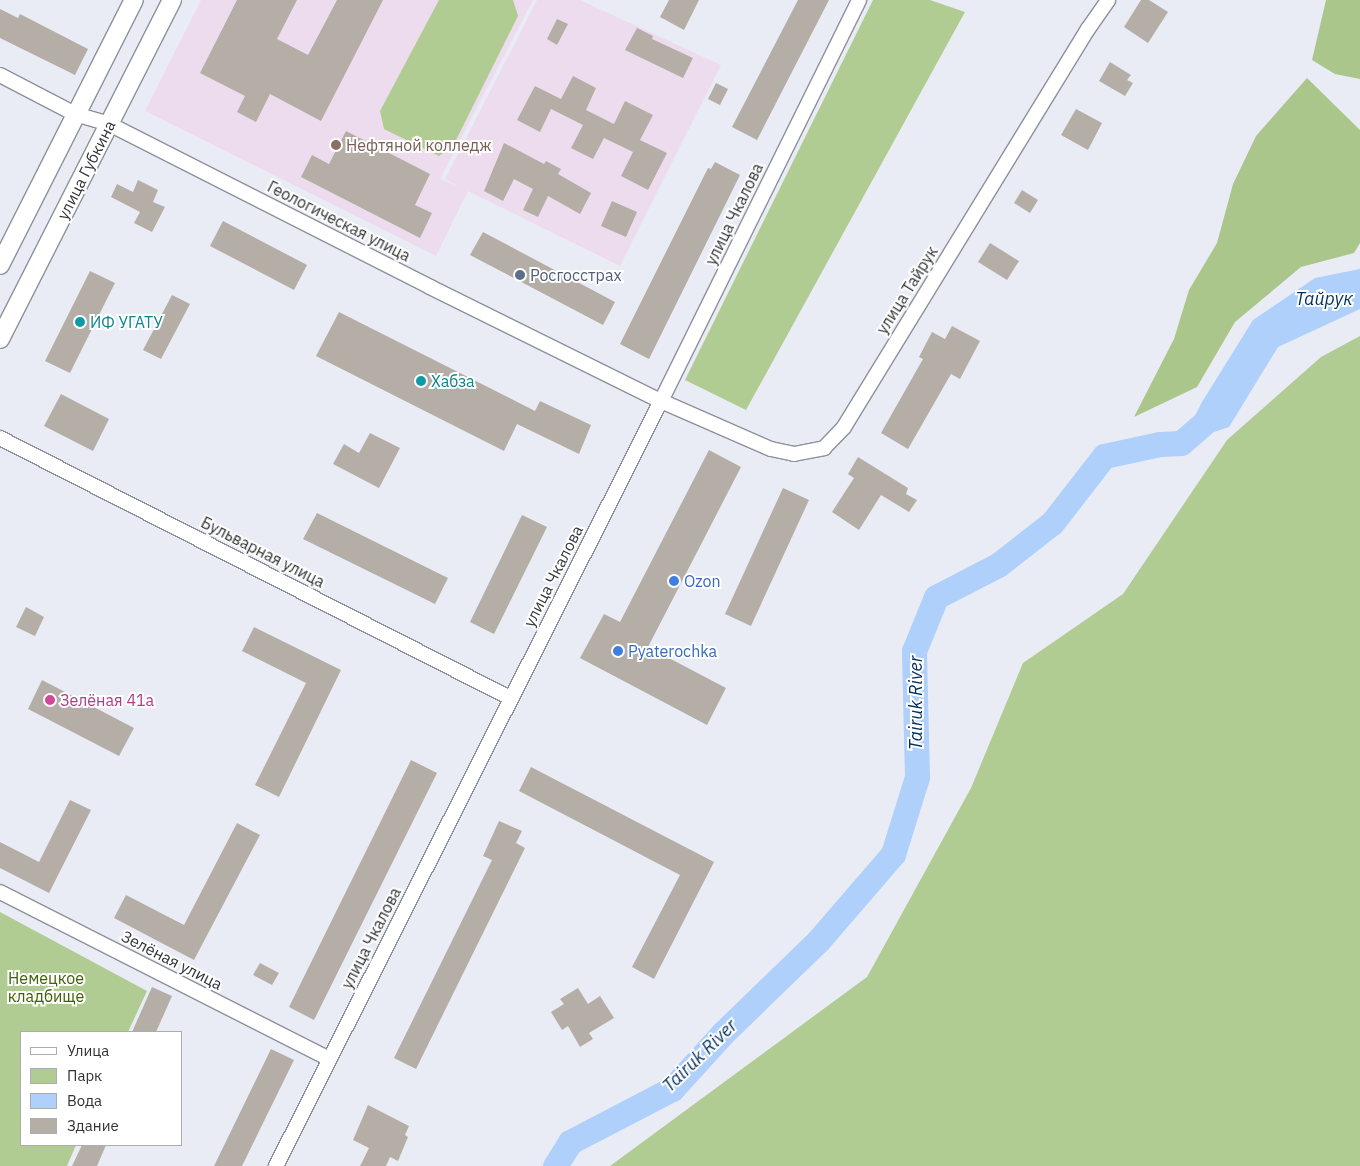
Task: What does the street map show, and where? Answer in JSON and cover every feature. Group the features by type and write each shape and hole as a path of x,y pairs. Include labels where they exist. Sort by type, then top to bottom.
{"main road":[{"path":"0,265 134,0"},
{"name":"улица Губкина","path":"0,339 172,0"}],"street":[{"name":"улица Чкалова","path":"276,1166 661,401 858,0"},
{"name":"улица Тайрук","path":"661,401 771,449 794,454 824,448 844,426 1088,29 1108,0"},
{"name":"Геологическая улица","path":"0,76 75,114 109,124 430,287 661,401"},
{"name":"Бульварная улица","path":"0,438 510,698"},
{"name":"Зелёная улица","path":"0,892 329,1059"}],"shaded area":[{"path":"201,0 533,0 440,179 459,187 445,179 537,0 580,0 721,65 620,266 468,191 436,256 145,111"}],"green space":[{"path":"439,0 513,0 518,16 453,146 439,156 384,129 380,111"},
{"path":"873,0 930,0 965,12 746,410 685,380"},
{"path":"1326,0 1360,0 1360,79 1335,74 1312,60"},
{"path":"1307,78 1360,130 1360,243 1354,253 1301,267 1235,322 1197,387 1134,417 1174,339 1189,290 1217,243 1233,184 1256,136"},
{"path":"1360,336 1360,1166 610,1166 867,977 971,788 1023,663 1123,594 1227,440 1321,357"},
{"name":"Немецкое кладбище","path":"0,912 147,991 128,1031 20,1031 20,1146 76,1146 67,1166 0,1166"}],"water":[{"name":"Тайрук","path":"1360,269 1360,309 1278,347 1229,427 1181,443 1202,402 1253,320 1315,278"}],"building":[{"path":"237,0 297,0 277,39 308,55 337,0 383,0 321,121 270,94 256,122 237,112 245,96 200,73"},
{"path":"669,0 699,0 684,30 660,17"},
{"path":"798,0 829,0 757,140 732,127"},
{"path":"1141,0 1149,0 1168,12 1148,43 1124,27"},
{"path":"0,9 18,18 20,14 88,49 75,75 0,38"},
{"path":"557,19 568,24 557,45 547,39"},
{"path":"637,28 653,36 652,39 693,58 683,78 625,50"},
{"path":"1110,62 1131,75 1127,80 1133,83 1125,96 1099,81"},
{"path":"573,76 596,88 586,110 614,124 625,101 653,115 640,140 667,153 648,190 621,176 633,152 604,138 593,159 571,148 583,125 551,109 540,132 517,120 535,86 561,99"},
{"path":"716,83 728,89 720,105 708,99"},
{"path":"1076,109 1102,123 1088,150 1061,135"},
{"path":"346,131 430,174 415,205 432,213 420,238 301,177 312,155 329,164"},
{"path":"504,143 544,164 546,161 561,169 558,174 591,193 580,214 548,196 538,217 523,210 533,189 514,179 503,201 484,191"},
{"path":"715,162 740,175 649,359 620,344 708,168 711,169"},
{"path":"138,180 158,190 153,202 165,207 152,232 134,223 140,212 111,197 117,184 133,192"},
{"path":"1022,190 1038,200 1030,213 1014,203"},
{"path":"612,201 637,212 626,237 601,226"},
{"path":"223,221 307,265 294,290 210,246"},
{"path":"483,232 615,302 603,325 470,255"},
{"path":"990,243 1019,261 1007,280 978,262"},
{"name":"ИФ УГАТУ","path":"90,271 115,283 70,373 45,361"},
{"path":"172,295 190,304 161,359 143,350"},
{"name":"Хабза","path":"339,312 535,411 540,401 591,425 579,454 517,424 504,451 316,356"},
{"path":"952,326 980,341 960,379 951,374 908,449 881,433 923,359 919,357 932,332 945,339"},
{"path":"61,394 109,419 93,451 44,426"},
{"path":"370,433 400,448 379,488 333,464 344,444 359,453"},
{"path":"709,450 741,467 648,647 726,688 707,725 580,658 604,614 620,622"},
{"path":"858,457 908,488 906,494 917,500 909,512 881,495 859,530 832,512 854,478 848,474"},
{"path":"783,488 809,500 751,626 725,614"},
{"path":"317,513 448,578 435,604 303,539"},
{"path":"522,515 547,527 494,634 470,622"},
{"path":"26,607 44,617 35,636 16,627"},
{"path":"254,627 341,670 279,797 255,785 306,683 242,651"},
{"path":"42,680 134,728 119,756 28,709"},
{"path":"411,760 437,773 314,1020 289,1007"},
{"path":"531,767 714,862 654,979 632,967 680,875 519,791"},
{"path":"70,800 91,810 49,893 0,868 0,842 39,862"},
{"path":"499,821 522,831 516,843 525,848 416,1069 394,1058 492,860 483,856"},
{"path":"237,823 260,835 194,960 114,918 126,895 184,925"},
{"path":"260,963 279,973 272,985 253,975"},
{"path":"152,987 172,996 156,1031 132,1031"},
{"path":"578,988 588,1004 600,996 614,1018 589,1033 593,1039 580,1047 568,1026 562,1030 551,1012 564,1004 560,999"},
{"path":"271,1049 294,1060 242,1166 214,1166"},
{"path":"368,1105 409,1126 405,1135 408,1137 398,1161 390,1157 386,1166 360,1166 369,1148 353,1140"},
{"path":"82,1146 106,1146 97,1166 72,1166"}],"waterway":[{"name":"Tairuk River","path":"555,1166 570,1142 672,1089 723,1033 818,941 893,854 917,777 914,651 936,597 998,565 1052,523 1104,456 1160,444 1181,443 1206,421"}],"place":[{"name":"Нефтяной колледж","path":"336,145"},
{"name":"Росгосстрах","path":"520,275"},
{"name":"ИФ УГАТУ","path":"80,322"},
{"name":"Хабза","path":"421,381"},
{"name":"Ozon","path":"674,581"},
{"name":"Pyaterochka","path":"618,651"},
{"name":"Зелёная 41а","path":"50,700"}]}
